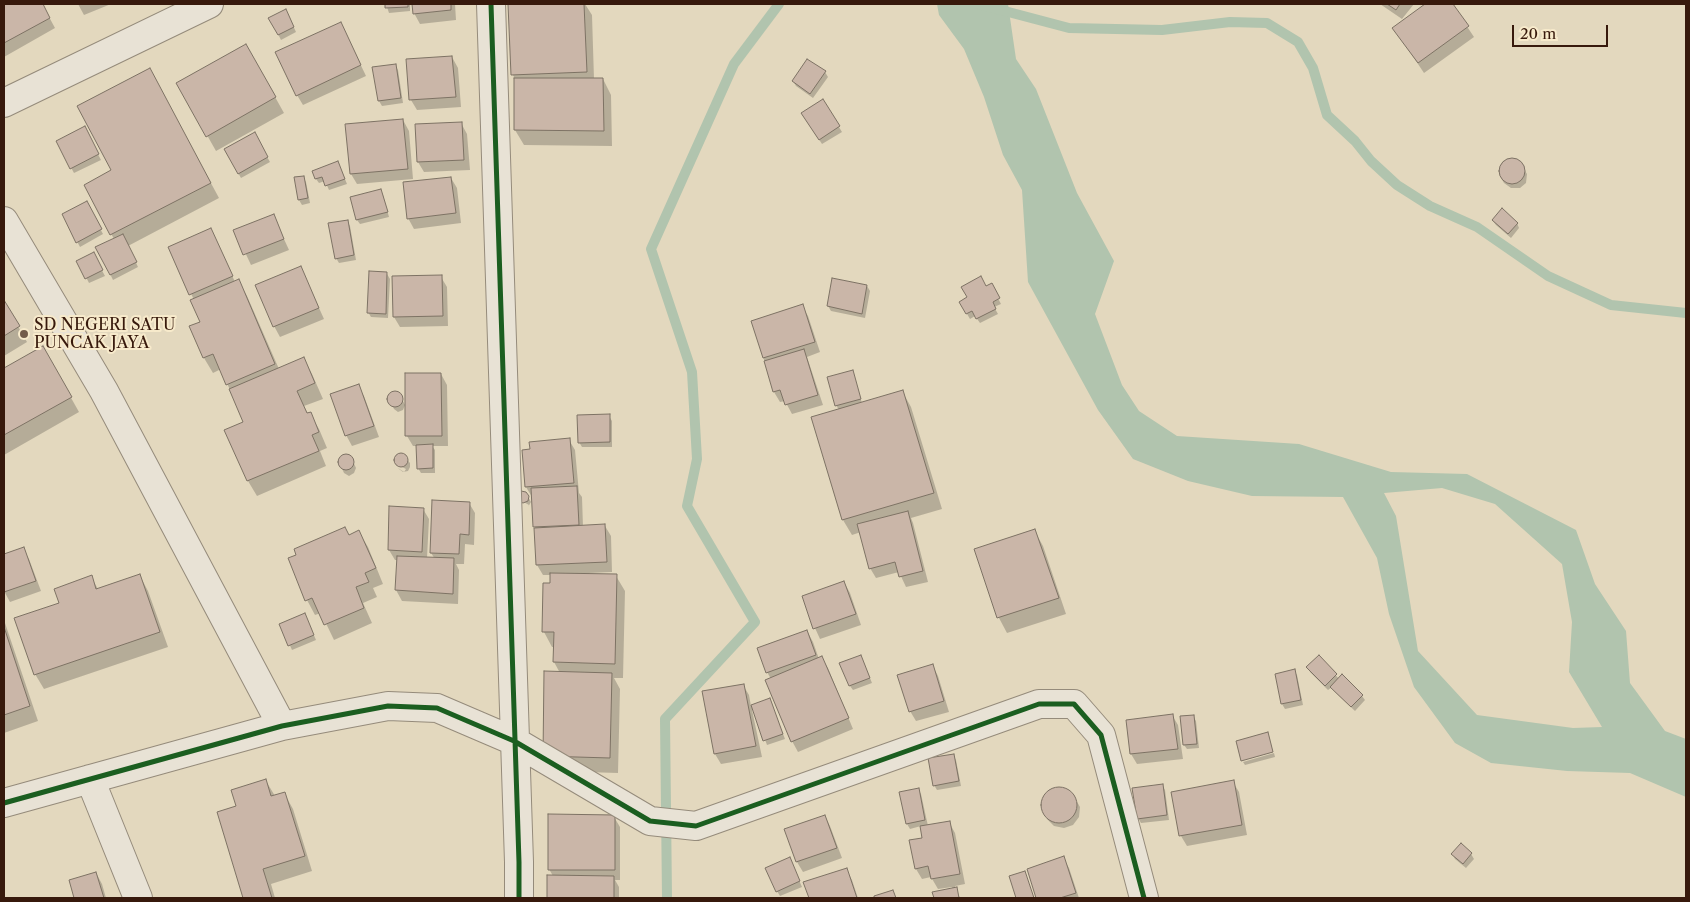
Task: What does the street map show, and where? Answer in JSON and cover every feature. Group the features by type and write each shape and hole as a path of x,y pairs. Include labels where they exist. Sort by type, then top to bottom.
{"street":[{"path":"4,104 209,4"},
{"path":"490,4 519,898"},
{"path":"4,222 104,391 282,726"},
{"path":"4,803 282,726 388,706 437,708 514,742 650,821 696,826 1039,704 1074,704 1101,736 1144,898"},
{"path":"90,778 138,898"}],"shaded area":[{"path":"937,4 1008,4 1016,59 1036,89 1077,193 1114,261 1095,314 1122,385 1139,411 1177,436 1299,444 1391,472 1467,474 1576,530 1595,584 1626,631 1630,683 1665,731 1686,739 1686,797 1630,773 1567,771 1491,763 1455,743 1414,687 1389,614 1377,558 1343,497 1252,496 1188,481 1133,459 1098,410 1028,282 1022,190 1003,155 984,97 964,49 939,15","holes":["1442,488 1495,504 1562,564 1572,622 1569,672 1602,727 1573,728 1477,715 1418,651 1396,516 1384,493"]}],"building":[{"path":"4,4 43,4 50,18 4,43"},
{"path":"385,4 408,4 408,7 385,8"},
{"path":"412,4 451,4 451,10 413,14"},
{"path":"508,4 584,4 587,72 511,75"},
{"path":"1387,4 1400,4 1396,10"},
{"path":"1425,4 1453,4 1469,26 1418,63 1392,28"},
{"path":"286,9 294,27 278,35 268,18"},
{"path":"341,22 361,65 296,96 275,52"},
{"path":"246,44 276,97 206,137 176,83"},
{"path":"452,56 456,97 409,100 406,59"},
{"path":"807,59 826,71 810,94 792,81"},
{"path":"396,64 401,98 378,101 372,67"},
{"path":"150,68 211,183 110,235 84,185 111,170 77,106"},
{"path":"514,78 603,78 604,131 514,130"},
{"path":"823,99 840,126 819,140 801,113"},
{"path":"403,119 408,169 350,174 345,124"},
{"path":"462,122 464,160 417,162 415,124"},
{"path":"85,126 99,154 70,169 56,141"},
{"path":"255,132 268,157 238,174 224,149"},
{"path":"1512,158 1521,162 1525,171 1521,180 1512,184 1503,180 1499,171 1503,162"},
{"path":"338,161 345,179 325,186 322,177 315,179 312,171"},
{"path":"304,176 308,198 298,200 294,177"},
{"path":"451,177 456,213 407,219 403,182"},
{"path":"381,189 388,212 356,220 350,197"},
{"path":"87,201 102,229 76,243 62,214"},
{"path":"1502,208 1518,223 1508,234 1492,220"},
{"path":"274,214 284,239 243,255 233,230"},
{"path":"348,220 354,255 335,259 328,223"},
{"path":"211,228 233,276 189,295 168,247"},
{"path":"123,234 137,262 110,275 95,247"},
{"path":"94,252 103,270 85,279 76,261"},
{"path":"301,266 319,308 273,327 255,285"},
{"path":"369,271 387,272 386,314 367,313"},
{"path":"442,275 443,316 393,317 392,276"},
{"path":"981,276 986,286 992,283 1000,298 993,302 996,309 976,319 972,311 966,314 959,302 967,297 961,287"},
{"path":"832,278 867,285 862,314 827,306"},
{"path":"239,279 275,364 226,385 213,354 203,358 189,326 200,322 190,300"},
{"path":"4,300 20,326 4,336"},
{"path":"803,304 815,342 763,358 751,321"},
{"path":"43,346 72,397 4,435 4,368"},
{"path":"804,349 818,395 785,405 780,390 773,392 764,361"},
{"path":"304,357 315,383 297,391 307,413 311,412 319,432 312,435 319,451 247,481 224,430 243,422 229,389"},
{"path":"853,370 861,399 835,406 827,377"},
{"path":"405,373 441,373 442,436 405,436"},
{"path":"359,384 374,426 345,436 330,394"},
{"path":"903,390 934,493 842,520 811,417"},
{"path":"395,391 403,399 395,407 387,399"},
{"path":"610,414 610,442 578,443 577,415"},
{"path":"570,438 574,483 525,487 522,450 530,449 529,442"},
{"path":"433,444 433,468 417,469 416,445"},
{"path":"398,453 404,453 408,460 404,467 398,467 394,463 394,457"},
{"path":"343,454 349,454 354,459 352,468 343,470 338,465 338,459"},
{"path":"577,486 579,525 533,527 531,488"},
{"path":"521,491 526,492 529,496 528,501 523,503 518,501 517,495"},
{"path":"432,500 470,502 469,535 460,534 459,554 430,553"},
{"path":"389,506 424,508 422,552 388,550"},
{"path":"908,511 923,571 899,577 895,562 869,569 857,524"},
{"path":"605,524 607,562 536,565 534,528"},
{"path":"345,527 349,535 359,530 376,568 365,573 369,582 356,587 364,608 324,625 312,598 305,601 288,558 296,555 294,549"},
{"path":"1035,529 1059,598 997,618 974,549"},
{"path":"24,547 36,581 4,592 4,554"},
{"path":"397,556 454,558 453,594 395,590"},
{"path":"550,573 617,574 615,664 553,662 554,632 542,632 543,583 550,583"},
{"path":"140,574 160,632 34,675 14,618 59,603 54,589 92,575 96,589"},
{"path":"844,581 856,614 813,629 802,596"},
{"path":"305,613 314,635 288,646 279,624"},
{"path":"4,627 30,706 4,715"},
{"path":"807,630 816,655 766,673 757,648"},
{"path":"861,655 870,678 849,686 839,663"},
{"path":"1319,655 1337,674 1325,686 1306,667"},
{"path":"822,656 849,718 791,742 765,680"},
{"path":"933,664 944,701 909,712 897,675"},
{"path":"1295,669 1301,700 1281,704 1275,674"},
{"path":"544,671 612,673 610,758 543,756"},
{"path":"1342,674 1363,695 1351,707 1330,687"},
{"path":"744,684 756,746 714,754 702,691"},
{"path":"770,698 783,734 763,741 751,705"},
{"path":"1173,714 1178,749 1130,754 1126,720"},
{"path":"1194,715 1197,744 1183,745 1180,716"},
{"path":"1268,732 1273,752 1241,761 1236,741"},
{"path":"954,754 959,781 933,786 928,758"},
{"path":"266,779 271,796 285,792 305,856 263,869 272,898 243,898 217,812 236,806 231,790"},
{"path":"1234,780 1242,825 1179,836 1171,792"},
{"path":"1163,784 1167,815 1137,819 1132,788"},
{"path":"1059,787 1066,788 1072,792 1076,798 1076,812 1072,818 1066,822 1059,823 1052,822 1046,818 1042,812 1041,805 1042,798 1046,792 1052,788"},
{"path":"919,788 925,820 906,824 899,792"},
{"path":"548,814 615,815 615,870 548,870"},
{"path":"825,815 837,848 796,862 784,829"},
{"path":"950,821 960,874 931,879 928,866 915,869 909,840 922,838 920,826"},
{"path":"1461,843 1472,853 1463,864 1451,854"},
{"path":"1064,856 1076,893 1060,898 1036,898 1027,869"},
{"path":"790,857 800,881 776,892 765,868"},
{"path":"847,868 857,898 809,898 803,882"},
{"path":"1025,871 1034,898 1016,898 1009,876"},
{"path":"96,872 104,898 74,898 69,880"},
{"path":"547,875 614,876 614,898 547,898"},
{"path":"957,887 959,898 934,898 932,892"},
{"path":"893,890 896,898 874,898 874,896"}],"waterway":[{"path":"667,898 665,719 755,622 687,506 697,459 692,372 651,249 734,64 779,4"},
{"path":"978,4 1069,28 1162,30 1230,22 1267,23 1298,42 1313,68 1327,115 1397,185 1430,206 1477,227 1548,276 1611,305 1686,313"}],"cycle path":[{"path":"491,4 519,898"},
{"path":"4,803 282,726 388,706 437,708 514,741 650,821 696,826 1039,704 1074,704 1101,735 1144,898"}],"place":[{"name":"SD NEGERI SATU PUNCAK JAYA","path":"24,334"}]}
